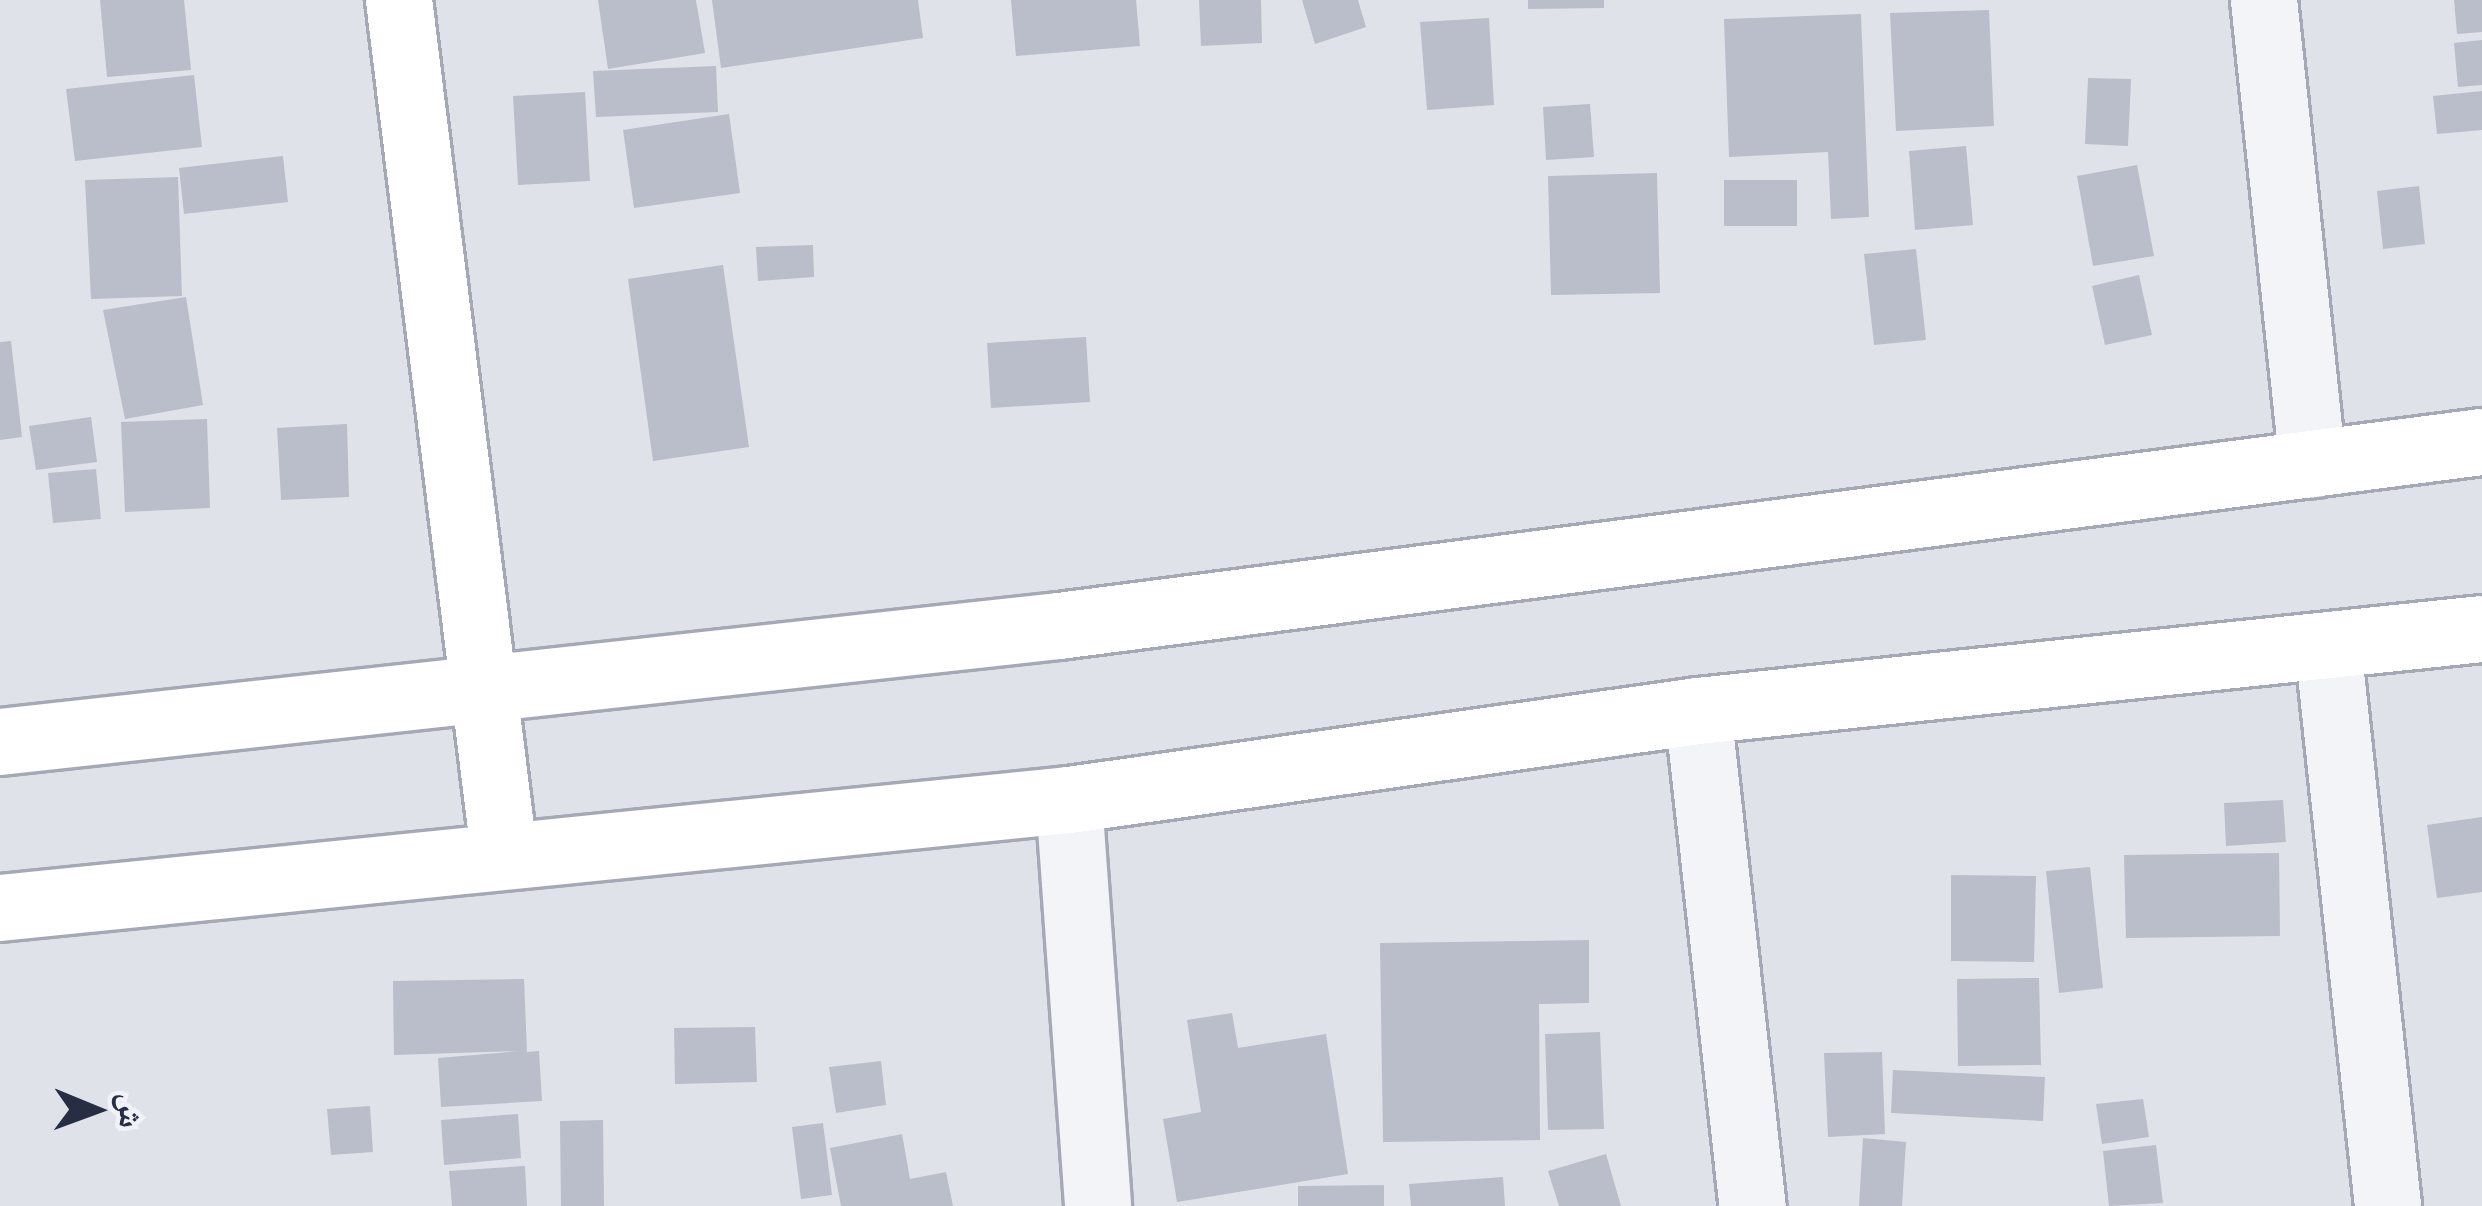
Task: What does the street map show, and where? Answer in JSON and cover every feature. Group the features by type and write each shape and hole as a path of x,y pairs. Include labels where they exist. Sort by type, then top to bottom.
{"main road":[{"path":"399,0 504,853"},
{"path":"0,742 485,683 1083,623 2482,442"},
{"path":"0,908 504,853 1069,800 1698,712 2482,629"}],"street":[{"path":"2264,0 2313,464"},
{"path":"2328,646 2388,1206"},
{"path":"1698,712 1753,1206"},
{"path":"1069,800 1098,1206"}],"building":[{"path":"100,0 184,0 191,70 107,77"},
{"path":"598,0 696,0 705,53 608,69"},
{"path":"712,0 918,0 923,38 721,68"},
{"path":"1011,0 1136,0 1140,46 1016,56"},
{"path":"1199,0 1261,0 1262,43 1201,46"},
{"path":"1302,0 1358,0 1366,27 1315,44"},
{"path":"1528,0 1604,0 1604,8 1528,9"},
{"path":"2454,0 2482,0 2482,32 2457,34"},
{"path":"1989,10 1994,126 1896,131 1890,13"},
{"path":"1861,14 1869,217 1831,219 1828,152 1729,157 1724,19"},
{"path":"1489,18 1494,105 1427,110 1420,22"},
{"path":"2482,40 2482,85 2458,87 2454,43"},
{"path":"716,66 718,112 596,117 593,71"},
{"path":"194,75 202,147 75,161 66,89"},
{"path":"2088,78 2131,79 2128,146 2085,144"},
{"path":"2482,91 2482,130 2437,134 2433,96"},
{"path":"585,92 590,181 518,185 513,96"},
{"path":"1590,104 1594,157 1546,160 1543,107"},
{"path":"729,114 740,193 634,208 623,130"},
{"path":"1966,146 1973,225 1915,230 1909,151"},
{"path":"283,156 288,202 184,214 179,168"},
{"path":"2137,165 2154,256 2093,266 2077,176"},
{"path":"1657,173 1660,293 1551,295 1548,176"},
{"path":"178,177 182,296 91,299 85,180"},
{"path":"1724,180 1797,180 1797,226 1724,226"},
{"path":"2419,186 2425,244 2383,249 2377,191"},
{"path":"813,245 814,277 758,281 756,247"},
{"path":"1916,249 1926,340 1874,345 1864,254"},
{"path":"723,265 749,447 653,461 628,279"},
{"path":"2139,275 2152,335 2105,345 2092,286"},
{"path":"186,297 203,405 125,419 103,310"},
{"path":"1086,337 1090,402 991,408 987,343"},
{"path":"11,341 22,437 0,440 0,342"},
{"path":"91,417 97,462 36,470 29,426"},
{"path":"207,419 210,508 125,512 121,422"},
{"path":"347,424 349,497 281,500 277,428"},
{"path":"96,469 101,519 53,523 48,473"},
{"path":"2283,800 2286,842 2226,846 2224,803"},
{"path":"2482,817 2482,892 2437,898 2427,825"},
{"path":"2279,853 2280,936 2126,938 2124,855"},
{"path":"2090,867 2103,988 2059,993 2046,871"},
{"path":"1951,875 2036,876 2034,962 1951,961"},
{"path":"1589,940 1589,1003 1539,1004 1540,1140 1383,1142 1380,943"},
{"path":"2039,978 2041,1065 1958,1066 1957,979"},
{"path":"524,979 527,1052 539,1051 542,1101 441,1107 438,1058 521,1051 394,1055 393,981"},
{"path":"1232,1013 1238,1048 1326,1034 1348,1174 1177,1202 1163,1119 1201,1112 1187,1020"},
{"path":"755,1027 757,1082 675,1084 674,1028"},
{"path":"1600,1032 1604,1129 1548,1130 1545,1034"},
{"path":"1882,1052 1885,1134 1828,1137 1824,1053"},
{"path":"881,1061 886,1105 836,1113 829,1067"},
{"path":"1893,1070 2045,1077 2043,1121 1891,1113"},
{"path":"2143,1099 2149,1137 2102,1144 2096,1104"},
{"path":"370,1106 373,1152 331,1155 327,1109"},
{"path":"518,1114 521,1158 444,1165 441,1120"},
{"path":"603,1120 604,1206 561,1206 560,1121"},
{"path":"823,1123 832,1195 801,1199 792,1127"},
{"path":"902,1134 910,1179 946,1172 953,1206 841,1206 830,1148"},
{"path":"1863,1138 1906,1142 1902,1206 1859,1206"},
{"path":"2156,1145 2163,1203 2109,1206 2103,1151"},
{"path":"1606,1154 1621,1206 1559,1206 1548,1171"},
{"path":"525,1166 527,1206 452,1206 449,1171"},
{"path":"1503,1177 1505,1206 1411,1206 1409,1184"},
{"path":"1384,1185 1384,1206 1298,1206 1298,1186"}]}
